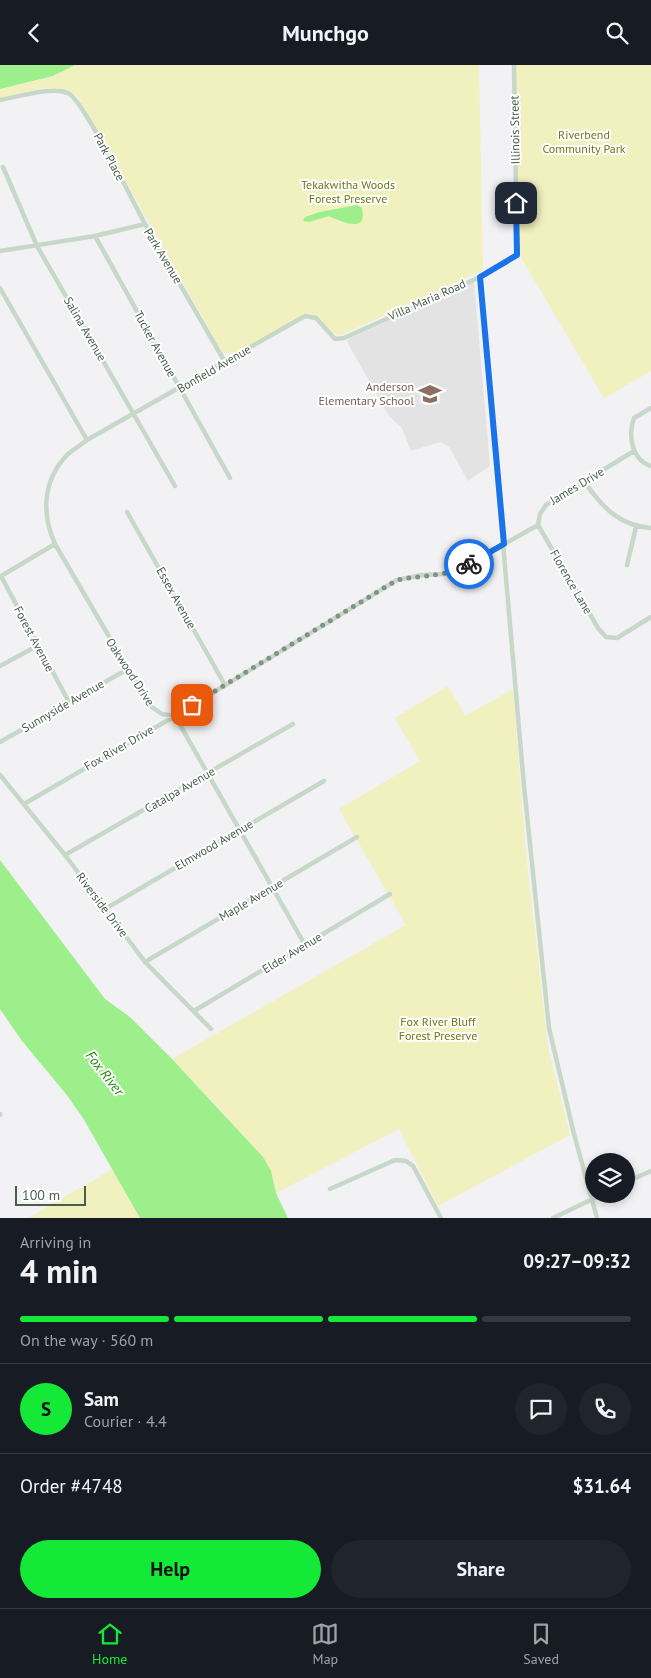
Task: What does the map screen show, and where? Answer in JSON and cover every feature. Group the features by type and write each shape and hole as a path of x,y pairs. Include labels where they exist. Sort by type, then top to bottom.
{"street":[{"name":"Illinois Street","path":"514,65 517,255"},
{"name":"Park Place","path":"0,100 55,91 68,93 74,97 89,120 146,224"},
{"name":"Salina Avenue","path":"3,167 37,245 175,486"},
{"name":"Park Avenue","path":"0,251 95,235 146,224 225,362"},
{"name":"Tucker Avenue","path":"95,235 230,478"},
{"name":"Villa Maria Road","path":"335,339 344,338 480,277 517,255"},
{"path":"480,277 536,913 549,1027 585,1174"},
{"path":"0,288 87,440"},
{"name":"Bonfield Avenue","path":"87,440 134,415 305,316 316,318 335,339"},
{"path":"651,408 634,418 630,436 634,451 647,465 651,466"},
{"name":"Oakwood Drive","path":"87,440 60,463 49,484 46,501 47,517 55,544 126,670 149,705 162,714 175,716"},
{"name":"James Drive","path":"538,525 540,514 546,505 634,451"},
{"path":"584,481 598,501 613,515 636,527 651,528"},
{"name":"Essex Avenue","path":"127,512 225,685"},
{"path":"504,544 538,525"},
{"name":"Florence Lane","path":"538,525 598,627 606,637 617,637 651,617"},
{"path":"628,565 636,527"},
{"path":"1,576 55,544"},
{"name":"Fox River Drive","path":"24,804 175,716 397,580 422,575 445,575 460,569 504,544"},
{"name":"Forest Avenue","path":"1,576 69,701"},
{"path":"0,666 37,645"},
{"name":"Sunnyside Avenue","path":"0,742 126,670"},
{"path":"175,716 274,887 305,945"},
{"name":"Catalpa Avenue","path":"65,855 294,724"},
{"name":"Riverside Drive","path":"0,775 65,855 145,962 211,1029"},
{"name":"Elmwood Avenue","path":"105,909 324,781"},
{"name":"Maple Avenue","path":"145,962 358,837"},
{"name":"Elder Avenue","path":"194,1011 390,894"},
{"path":"330,1189 395,1160 403,1159 413,1166 442,1218"},
{"path":"635,1178 651,1171"},
{"path":"553,1218 585,1202"},
{"path":"593,1203 597,1218"}],"shaded area":[{"name":"Anderson Elementary School","path":"474,282 490,466 468,481 449,447 441,442 411,451 402,428 389,416 346,340"}],"green space":[{"name":"Tekakwitha Woods Forest Preserve","path":"75,65 479,65 483,270 339,336 317,317 308,313 234,354 223,353 78,97 60,89 50,88 0,98 0,89 54,76"},
{"name":"Riverbend Community Park","path":"515,65 651,65 651,371 604,398 519,254"},
{"name":"Fox River Bluff Forest Preserve","path":"448,686 465,716 513,689 526,854 548,1047 570,1135 438,1206 399,1129 276,1193 271,1171 225,1115 172,1059 406,925 339,809 420,761 395,718"},
{"path":"113,1169 140,1218 28,1218"}],"water":[{"path":"0,65 75,65 53,76 0,89"},
{"path":"357,205 362,208 363,216 357,224 346,223 329,216 309,222 303,221 305,217 320,212"},
{"name":"Fox River","path":"0,860 105,999 130,1017 172,1059 263,1157 271,1171 276,1193 288,1218 140,1218 83,1118 66,1094 22,1041 0,1009"}],"way so far":[{"path":"192,705 397,580 422,575 445,575 469,564"}],"place":[{"name":"Anderson Elementary School","path":"430,394"}],"route":[{"path":"469,564 504,544 480,277 517,255 516,203"}]}
